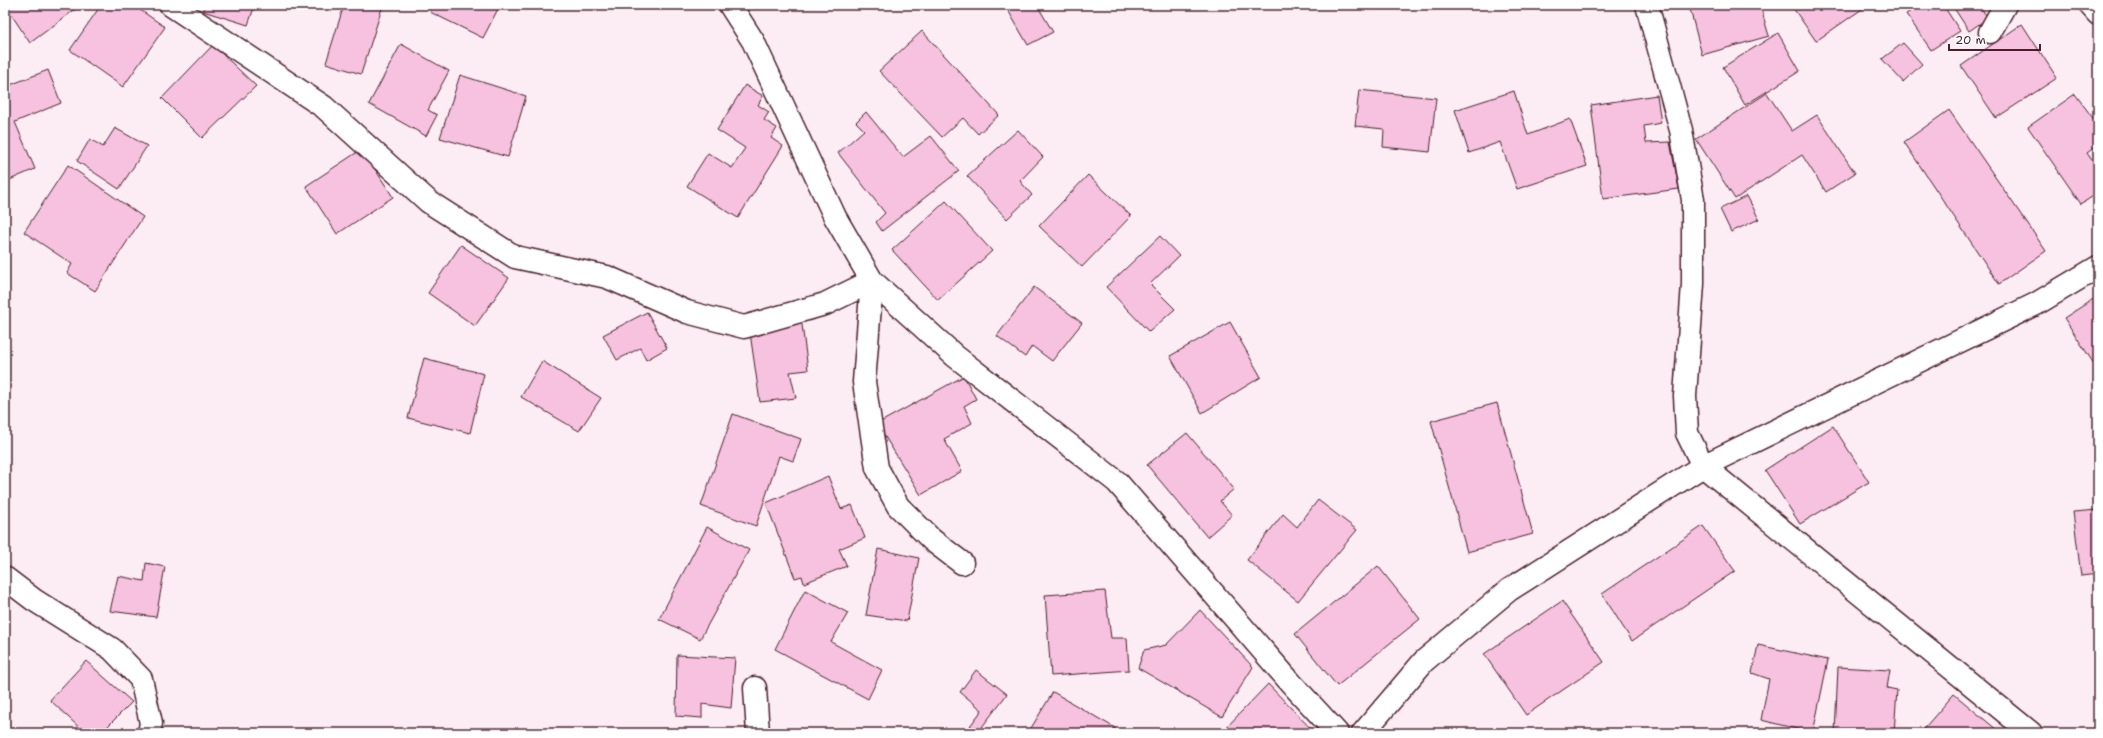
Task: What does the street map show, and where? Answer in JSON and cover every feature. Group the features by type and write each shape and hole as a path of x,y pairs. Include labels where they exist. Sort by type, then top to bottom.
{"street":[{"path":"171,5 324,107 429,202 515,257 607,277 687,312 744,327 825,304 872,281"},
{"path":"1647,5 1681,130 1692,200 1693,284 1685,396 1687,433 1703,466 2031,733"},
{"path":"1990,32 2005,5"},
{"path":"2090,5 2098,14"},
{"path":"738,7 835,217 872,281 955,356 1117,482 1291,683 1337,733"},
{"path":"1363,733 1424,661 1509,590 1703,466 2036,304 2098,267"},
{"path":"872,281 864,382 877,468 898,506 932,540 962,563"},
{"path":"5,578 34,600 112,649 141,679 151,723 149,733"},
{"path":"755,688 758,733"}],"building":[{"path":"5,5 81,5 30,43"},
{"path":"101,5 133,5 165,27 123,87 70,50"},
{"path":"205,5 255,5 248,25 203,11"},
{"path":"344,5 383,5 361,74 326,63"},
{"path":"434,5 500,5 483,38 430,12"},
{"path":"1005,5 1037,5 1053,32 1028,45"},
{"path":"1689,5 1760,5 1769,36 1702,55"},
{"path":"1791,5 1864,5 1865,7 1816,41"},
{"path":"1920,5 1950,5 1945,8 1960,31 1931,50 1906,14"},
{"path":"1952,5 1979,5 1988,18 1969,31"},
{"path":"2022,24 2057,78 1996,118 1961,66"},
{"path":"922,31 999,115 978,134 963,118 942,137 879,71"},
{"path":"1778,33 1800,71 1745,105 1723,67"},
{"path":"1903,43 1922,64 1903,82 1882,59"},
{"path":"401,44 449,71 428,110 437,115 426,136 369,104"},
{"path":"213,45 256,86 202,138 162,98"},
{"path":"48,70 61,103 15,122 35,169 5,182 5,87"},
{"path":"460,75 526,96 508,157 440,138"},
{"path":"745,85 763,96 758,105 769,112 764,120 777,128 771,138 783,146 738,218 687,186 708,153 732,168 745,148 717,130"},
{"path":"1359,90 1436,98 1430,152 1383,147 1384,129 1355,126"},
{"path":"1514,91 1528,135 1570,119 1587,166 1517,189 1500,142 1469,153 1455,110"},
{"path":"1767,93 1792,131 1817,115 1855,173 1826,192 1802,155 1735,199 1696,139"},
{"path":"2075,94 2098,125 2098,145 2087,153 2098,169 2098,193 2081,204 2028,127"},
{"path":"1657,95 1661,123 1644,126 1646,143 1670,142 1679,189 1603,199 1591,105"},
{"path":"1949,110 2046,251 1999,284 1904,142"},
{"path":"866,112 903,157 931,136 959,171 882,231 876,222 885,213 838,153 864,130 856,122"},
{"path":"115,128 147,146 119,189 77,161 90,139 103,147"},
{"path":"1018,130 1043,157 1020,181 1032,195 1007,219 967,176"},
{"path":"362,149 393,197 337,234 306,186"},
{"path":"68,165 143,217 95,291 67,273 72,264 24,232"},
{"path":"1088,175 1131,216 1082,267 1039,226"},
{"path":"1747,196 1759,219 1731,232 1720,209"},
{"path":"946,201 992,251 938,300 892,250"},
{"path":"1160,236 1179,256 1150,284 1175,309 1149,332 1106,287"},
{"path":"461,245 509,278 475,326 428,293"},
{"path":"1034,287 1082,323 1052,361 1032,346 1025,357 997,336"},
{"path":"2098,296 2098,370 2064,318"},
{"path":"647,312 667,348 646,360 640,348 617,360 603,335"},
{"path":"801,317 808,370 790,372 796,398 760,402 749,326"},
{"path":"1230,322 1261,377 1202,413 1170,356"},
{"path":"424,358 484,374 470,433 408,418"},
{"path":"542,361 601,398 579,431 521,397"},
{"path":"964,376 976,399 964,406 972,423 944,439 962,471 921,495 877,424"},
{"path":"1497,403 1533,534 1467,552 1431,421"},
{"path":"733,414 801,439 793,461 779,456 756,526 701,506"},
{"path":"1833,426 1869,482 1800,524 1765,470"},
{"path":"1187,433 1234,489 1220,501 1232,515 1207,537 1147,465"},
{"path":"828,476 841,509 852,505 865,538 839,549 847,566 804,583 802,576 795,578 766,503"},
{"path":"1318,500 1357,530 1298,601 1247,560 1283,514 1297,527"},
{"path":"2098,510 2098,574 2081,576 2073,512"},
{"path":"1703,526 1735,571 1632,641 1602,594"},
{"path":"707,527 749,550 700,639 659,619"},
{"path":"878,549 919,558 907,621 866,615"},
{"path":"146,563 165,567 156,617 110,611 118,576 144,581"},
{"path":"1378,566 1420,619 1337,686 1295,634"},
{"path":"805,590 848,613 831,642 882,670 868,699 775,649"},
{"path":"1105,591 1111,638 1127,638 1129,670 1051,676 1045,595"},
{"path":"1562,601 1604,662 1526,715 1484,654"},
{"path":"1200,610 1253,667 1222,717 1138,668 1144,650 1166,645"},
{"path":"1758,645 1828,660 1813,733 1761,720 1769,679 1752,673"},
{"path":"677,655 735,658 731,708 702,704 702,718 676,716"},
{"path":"86,661 132,702 101,733 85,733 50,700"},
{"path":"1838,667 1890,670 1887,688 1897,690 1894,733 1835,733"},
{"path":"976,670 1007,694 979,731 970,726 982,710 960,692"},
{"path":"1268,684 1315,733 1221,733"},
{"path":"1053,692 1115,728 1112,733 1028,733"},
{"path":"1954,694 1997,730 1994,733 1920,733"}]}
